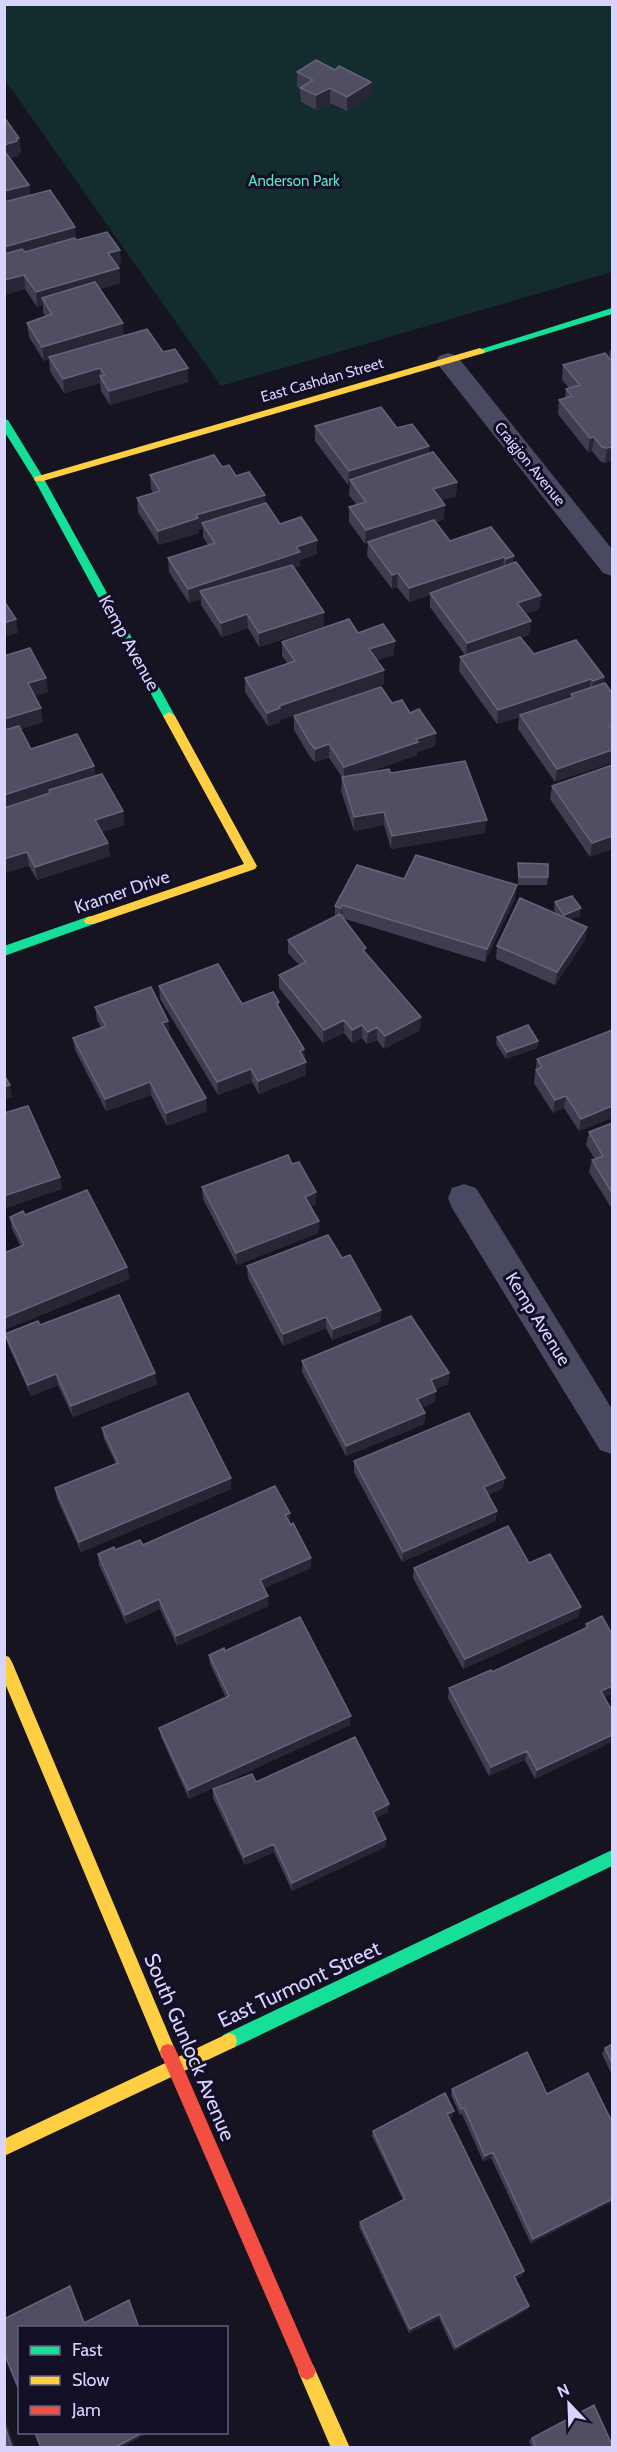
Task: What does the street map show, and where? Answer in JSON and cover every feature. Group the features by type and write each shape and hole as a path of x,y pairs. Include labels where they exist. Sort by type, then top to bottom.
{"street":[{"name":"East Cashdan Street","path":"39,478 448,361 612,310"},
{"name":"Craigjon Avenue","path":"448,361 612,567"},
{"name":"Kemp Avenue","path":"4,422 39,478 251,866"},
{"name":"Kramer Drive","path":"4,951 251,866"},
{"name":"Kemp Avenue","path":"464,1198 612,1439"},
{"name":"South Gunlock Avenue","path":"4,1662 174,2066 341,2448"},
{"name":"East Turmont Street","path":"4,2148 612,1858"}],"green space":[{"name":"Anderson Park","path":"4,5 612,5 612,272 221,386 5,80"}],"building":[{"path":"316,60 335,70 339,66 371,82 347,97 330,88 316,95 300,88 313,80 297,72"},
{"path":"4,117 19,138 16,139 17,141 4,145"},
{"path":"4,153 6,153 29,185 4,191"},
{"path":"50,190 75,227 4,247 4,202"},
{"path":"107,232 120,250 108,253 119,268 36,292 24,275 4,280 4,254 22,249 25,252 74,238 77,240"},
{"path":"95,282 123,323 42,347 27,323 52,314 42,298"},
{"path":"147,329 163,352 175,349 188,368 109,391 100,376 105,375 100,368 63,379 49,357"},
{"path":"605,353 612,362 612,447 607,448 602,447 594,437 590,438 559,400 572,396 566,389 580,385 563,365"},
{"path":"381,407 397,428 412,424 429,446 349,471 315,426"},
{"path":"433,452 457,482 433,489 445,505 366,530 349,507 366,502 350,480"},
{"path":"214,455 222,467 229,465 236,476 249,472 265,495 196,515 198,518 158,531 137,498 160,491 150,475"},
{"path":"266,503 280,524 301,517 317,540 296,547 300,552 188,589 168,558 215,543 202,523"},
{"path":"434,520 450,541 491,527 514,556 506,559 504,557 409,588 398,573 392,575 368,542"},
{"path":"516,562 541,595 517,603 531,621 467,643 430,593"},
{"path":"292,565 324,612 259,633 247,614 221,623 200,591"},
{"path":"4,601 16,619 4,623"},
{"path":"349,619 358,633 383,624 395,641 369,649 384,670 279,706 280,708 267,713 245,678 295,661 282,642"},
{"path":"520,637 534,654 576,640 604,677 593,681 591,679 498,710 460,657"},
{"path":"30,648 46,678 28,683 41,708 4,719 4,656"},
{"path":"605,683 612,693 612,724 609,725 612,730 612,750 557,769 520,715 574,697 571,694"},
{"path":"381,687 392,703 402,700 410,713 419,709 436,733 416,739 418,742 344,767 329,744 315,749 294,716"},
{"path":"19,726 31,749 77,734 94,766 4,795 4,730"},
{"path":"465,761 487,820 392,836 384,812 354,817 342,777 389,769 391,773"},
{"path":"612,765 612,836 592,843 552,786"},
{"path":"102,774 123,811 95,820 108,843 35,867 27,852 4,859 4,808 50,793 49,790"},
{"path":"416,855 517,885 487,949 342,905 341,908 335,906 357,865 404,879"},
{"path":"518,863 548,864 548,877 519,877"},
{"path":"572,896 581,908 564,915 555,902"},
{"path":"520,898 587,927 557,972 497,946"},
{"path":"340,914 366,948 363,950 421,1017 385,1036 377,1027 368,1032 362,1025 352,1030 344,1020 324,1030 279,975 306,962 288,940"},
{"path":"218,964 242,1004 273,992 279,1002 276,1003 304,1049 300,1051 306,1062 258,1081 251,1069 217,1082 159,986"},
{"path":"151,987 168,1021 162,1023 206,1098 166,1113 150,1082 105,1099 73,1038 106,1026 95,1007"},
{"path":"528,1025 538,1041 507,1052 497,1037"},
{"path":"612,1030 612,1106 581,1119 566,1096 555,1100 536,1070 542,1067 537,1059"},
{"path":"4,1075 10,1085 4,1087"},
{"path":"28,1106 60,1177 4,1196 4,1113"},
{"path":"612,1123 612,1193 592,1160 603,1156 589,1132"},
{"path":"288,1155 292,1164 299,1162 316,1192 305,1197 319,1221 236,1253 202,1187"},
{"path":"87,1190 127,1267 4,1318 4,1253 24,1245 10,1217 23,1211 25,1215"},
{"path":"328,1235 342,1258 350,1255 381,1310 333,1329 326,1317 283,1334 247,1266"},
{"path":"119,1295 155,1373 71,1406 56,1374 28,1385 5,1334 38,1321 40,1325"},
{"path":"411,1316 449,1373 431,1380 436,1391 417,1399 425,1413 346,1446 302,1361"},
{"path":"188,1393 231,1478 79,1542 55,1488 118,1463 102,1428"},
{"path":"469,1413 505,1478 484,1487 497,1511 403,1552 354,1461"},
{"path":"275,1486 290,1513 285,1515 291,1525 293,1523 311,1558 260,1580 268,1596 176,1636 159,1599 125,1615 98,1554 140,1540 143,1545"},
{"path":"508,1526 529,1563 550,1554 581,1607 465,1659 414,1568"},
{"path":"602,1616 612,1634 612,1686 601,1691 612,1711 612,1735 537,1770 527,1751 491,1767 449,1688 491,1670 492,1672 588,1627 586,1624"},
{"path":"300,1617 351,1716 188,1790 159,1728 229,1696 209,1655 224,1648 225,1651"},
{"path":"355,1737 389,1804 373,1812 386,1839 292,1883 274,1844 244,1857 213,1789 252,1774 256,1782"},
{"path":"612,2044 612,2063 605,2048"},
{"path":"527,2052 547,2094 588,2073 612,2122 612,2199 533,2239 493,2152 485,2156 464,2108 461,2109 452,2089"},
{"path":"445,2093 454,2111 447,2114 524,2271 514,2276 529,2306 456,2347 440,2314 410,2329 360,2222 405,2199 373,2131"},
{"path":"70,2286 84,2323 129,2300 138,2326 18,2326 18,2387 4,2353 4,2319"},
{"path":"594,2405 612,2448 536,2448 532,2438"},
{"path":"4,2423 12,2448 4,2448"},
{"path":"35,2434 140,2434 114,2448 41,2448"}],"traffic: fast":[{"path":"480,351 612,311"},
{"path":"4,422 39,479 169,716"},
{"path":"4,951 90,921"},
{"path":"229,2041 612,1858"}],"traffic: slow":[{"path":"39,479 480,351"},
{"path":"90,921 251,866 169,716"},
{"path":"4,1662 168,2052"},
{"path":"4,2148 229,2041"},
{"path":"307,2371 341,2448"}],"traffic: jam":[{"path":"168,2052 307,2371"}]}
